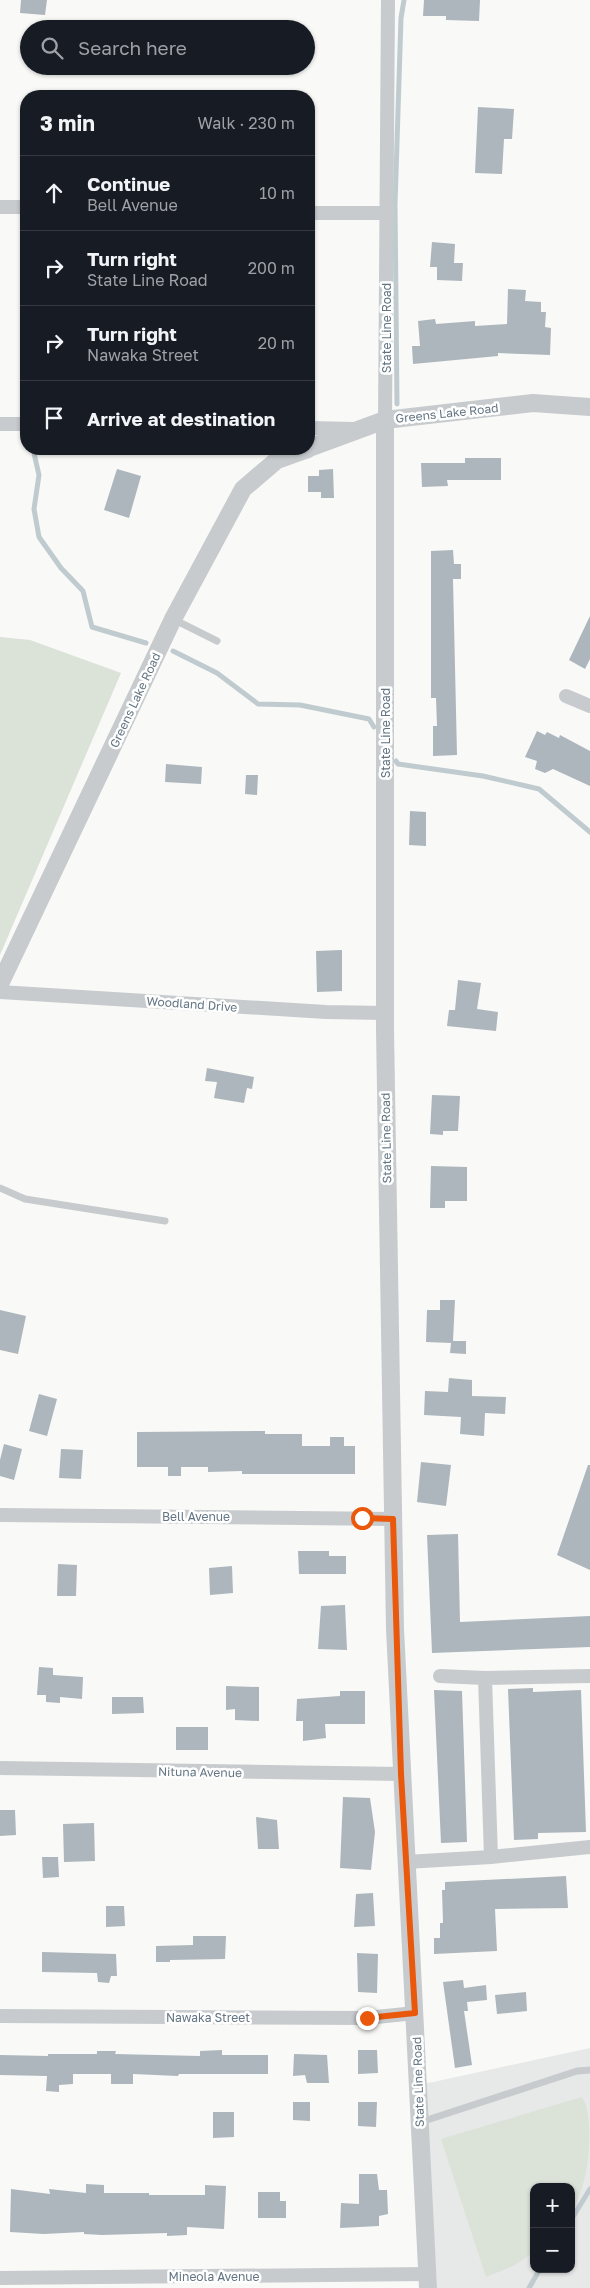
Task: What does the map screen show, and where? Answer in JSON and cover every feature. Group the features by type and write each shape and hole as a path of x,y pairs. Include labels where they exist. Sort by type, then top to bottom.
{"street":[{"name":"State Line Road","path":"388,0 385,420 385,1013 393,1519 401,1774 428,2281"},
{"path":"0,207 20,207"},
{"path":"315,213 387,213"},
{"name":"Greens Lake Road","path":"315,446 385,420 533,403 590,407"},
{"path":"0,424 20,424"},
{"path":"315,428 360,429"},
{"name":"Greens Lake Road","path":"0,984 173,619 243,489 277,460 291,455"},
{"path":"566,696 590,706"},
{"name":"Woodland Drive","path":"0,992 326,1012 385,1013"},
{"name":"Bell Avenue","path":"0,1515 393,1519"},
{"path":"440,1676 485,1678 590,1676"},
{"path":"485,1678 490,1857"},
{"name":"Nituna Avenue","path":"0,1768 401,1774"},
{"path":"406,1862 490,1857 590,1847"},
{"name":"Nawaka Street","path":"0,2016 367,2018 415,2013"},
{"name":"Mineola Avenue","path":"0,2278 428,2281"}],"lane":[{"path":"173,619 217,642"},
{"path":"0,1188 25,1199 164,1221"},
{"path":"419,2123 577,2071 590,2070"}],"shaded area":[{"path":"0,637 30,640 121,673 0,955"},
{"path":"590,2048 590,2288 437,2288 424,2084"},
{"path":"582,2097 587,2108 588,2161 584,2182 575,2205 575,2183 530,2183 530,2255 513,2266 486,2277 441,2139"}],"building":[{"path":"21,0 47,0 45,15 20,13"},
{"path":"424,0 480,0 479,21 446,20 446,16 423,16"},
{"path":"478,107 514,109 512,139 504,139 502,174 475,173"},
{"path":"432,242 455,244 454,263 463,263 462,281 437,280 437,267 430,267"},
{"path":"508,289 526,290 525,301 541,302 541,312 546,312 545,327 551,328 550,355 498,353 498,356 413,364 412,346 420,346 418,321 435,319 436,324 475,321 475,326 507,324"},
{"path":"465,458 501,458 501,480 447,480 448,486 422,487 421,463 465,463"},
{"path":"117,469 141,476 129,518 104,510"},
{"path":"333,469 334,498 321,498 321,492 308,492 308,476 319,476 319,470"},
{"path":"453,550 454,564 461,564 461,579 453,579 457,755 433,756 433,726 437,726 436,698 431,698 431,551"},
{"path":"590,616 590,659 585,669 569,660"},
{"path":"537,731 545,735 547,732 559,738 560,735 590,751 590,786 553,769 545,773 535,769 537,761 525,757"},
{"path":"166,764 202,767 201,784 165,782"},
{"path":"246,775 258,775 257,795 245,794"},
{"path":"410,811 426,812 426,846 409,845"},
{"path":"342,950 342,991 317,992 316,951"},
{"path":"458,980 481,983 477,1009 498,1012 496,1031 447,1026 449,1010 455,1010"},
{"path":"207,1068 254,1077 252,1089 247,1088 244,1103 214,1098 217,1082 205,1081"},
{"path":"432,1095 460,1096 458,1131 443,1131 443,1135 430,1134"},
{"path":"431,1166 467,1167 467,1201 445,1201 445,1208 430,1208"},
{"path":"440,1300 455,1300 453,1341 466,1341 466,1354 450,1353 451,1343 426,1342 427,1310 440,1310"},
{"path":"0,1310 26,1316 18,1354 0,1350"},
{"path":"449,1378 472,1380 472,1396 506,1397 505,1414 485,1413 484,1436 460,1434 461,1417 424,1415 425,1391 448,1392"},
{"path":"39,1394 57,1399 47,1436 29,1431"},
{"path":"265,1431 265,1434 302,1434 302,1446 330,1446 330,1437 344,1437 344,1446 355,1446 355,1474 242,1474 242,1471 208,1472 208,1467 181,1467 181,1476 168,1476 168,1467 137,1467 137,1432"},
{"path":"4,1444 22,1449 14,1480 0,1476 0,1460"},
{"path":"61,1449 83,1450 81,1479 59,1478"},
{"path":"421,1462 451,1465 446,1506 417,1502"},
{"path":"588,1465 590,1465 590,1570 557,1555"},
{"path":"458,1534 460,1622 590,1616 590,1647 432,1653 427,1535"},
{"path":"298,1551 329,1551 329,1556 346,1556 346,1574 299,1574"},
{"path":"58,1564 77,1565 76,1596 57,1596"},
{"path":"232,1566 233,1593 210,1595 209,1568"},
{"path":"345,1605 347,1650 318,1649 321,1606"},
{"path":"39,1667 53,1668 53,1675 83,1677 82,1699 60,1697 60,1703 46,1702 46,1695 37,1695"},
{"path":"226,1686 259,1687 259,1721 235,1720 235,1709 226,1710"},
{"path":"533,1688 533,1692 581,1690 586,1832 538,1833 538,1839 514,1840 508,1689"},
{"path":"434,1690 462,1691 467,1842 441,1843"},
{"path":"340,1691 365,1691 365,1724 325,1724 326,1738 303,1741 303,1721 296,1721 297,1699 340,1696"},
{"path":"112,1697 143,1697 144,1713 112,1714"},
{"path":"176,1727 208,1727 208,1750 176,1750"},
{"path":"343,1797 370,1798 375,1832 371,1870 340,1868"},
{"path":"0,1810 15,1810 16,1835 0,1836"},
{"path":"256,1817 277,1820 279,1849 258,1849"},
{"path":"94,1823 95,1861 64,1862 63,1824"},
{"path":"42,1857 58,1857 59,1877 43,1878"},
{"path":"566,1876 568,1908 495,1909 497,1951 434,1954 434,1938 440,1938 440,1923 443,1923 442,1890 445,1890 445,1882"},
{"path":"373,1893 375,1926 354,1927 356,1894"},
{"path":"106,1906 124,1906 125,1926 106,1927"},
{"path":"193,1936 226,1936 225,1959 156,1962 156,1946 193,1945"},
{"path":"42,1952 116,1954 117,1976 111,1976 109,1983 98,1982 97,1973 42,1972"},
{"path":"357,1953 378,1954 377,1993 358,1992"},
{"path":"463,1980 464,1988 486,1985 487,2000 467,2002 468,2011 464,2011 472,2065 455,2068 443,1982"},
{"path":"526,1992 527,2011 497,2014 495,1995"},
{"path":"222,2050 222,2055 268,2055 268,2074 179,2074 178,2076 133,2074 133,2084 111,2084 111,2074 73,2074 73,2084 59,2085 59,2092 46,2091 47,2076 0,2075 0,2055 48,2056 48,2054 97,2054 97,2051 116,2051 115,2054 200,2056 200,2051"},
{"path":"358,2050 377,2050 378,2073 358,2074"},
{"path":"294,2054 327,2055 329,2083 307,2083 305,2075 293,2076"},
{"path":"293,2102 310,2102 310,2121 293,2120"},
{"path":"358,2102 377,2102 376,2127 358,2126"},
{"path":"213,2112 234,2112 234,2137 213,2138"},
{"path":"359,2174 377,2174 379,2190 387,2190 388,2214 379,2216 379,2226 340,2228 341,2203 359,2204"},
{"path":"86,2184 104,2185 104,2193 149,2193 149,2195 205,2195 205,2185 226,2186 224,2229 187,2227 187,2235 167,2236 167,2233 102,2235 84,2234 84,2232 44,2234 10,2232 11,2189 50,2194 49,2189 86,2193"},
{"path":"258,2192 280,2192 280,2201 286,2201 286,2218 258,2218"}],"waterway":[{"path":"397,404 395,205 401,18 404,0"},
{"path":"34,455 39,475 34,509 39,537 61,568 83,591 92,627 146,643"},
{"path":"173,651 217,673 258,704 300,705 369,719 374,727"},
{"path":"396,761 398,764 483,776 539,789 590,832"},
{"path":"575,2213 590,2189"},
{"path":"529,2288 538,2273"}],"route":[{"path":"362,1518 393,1519 401,1774 415,2013 367,2018"}]}
